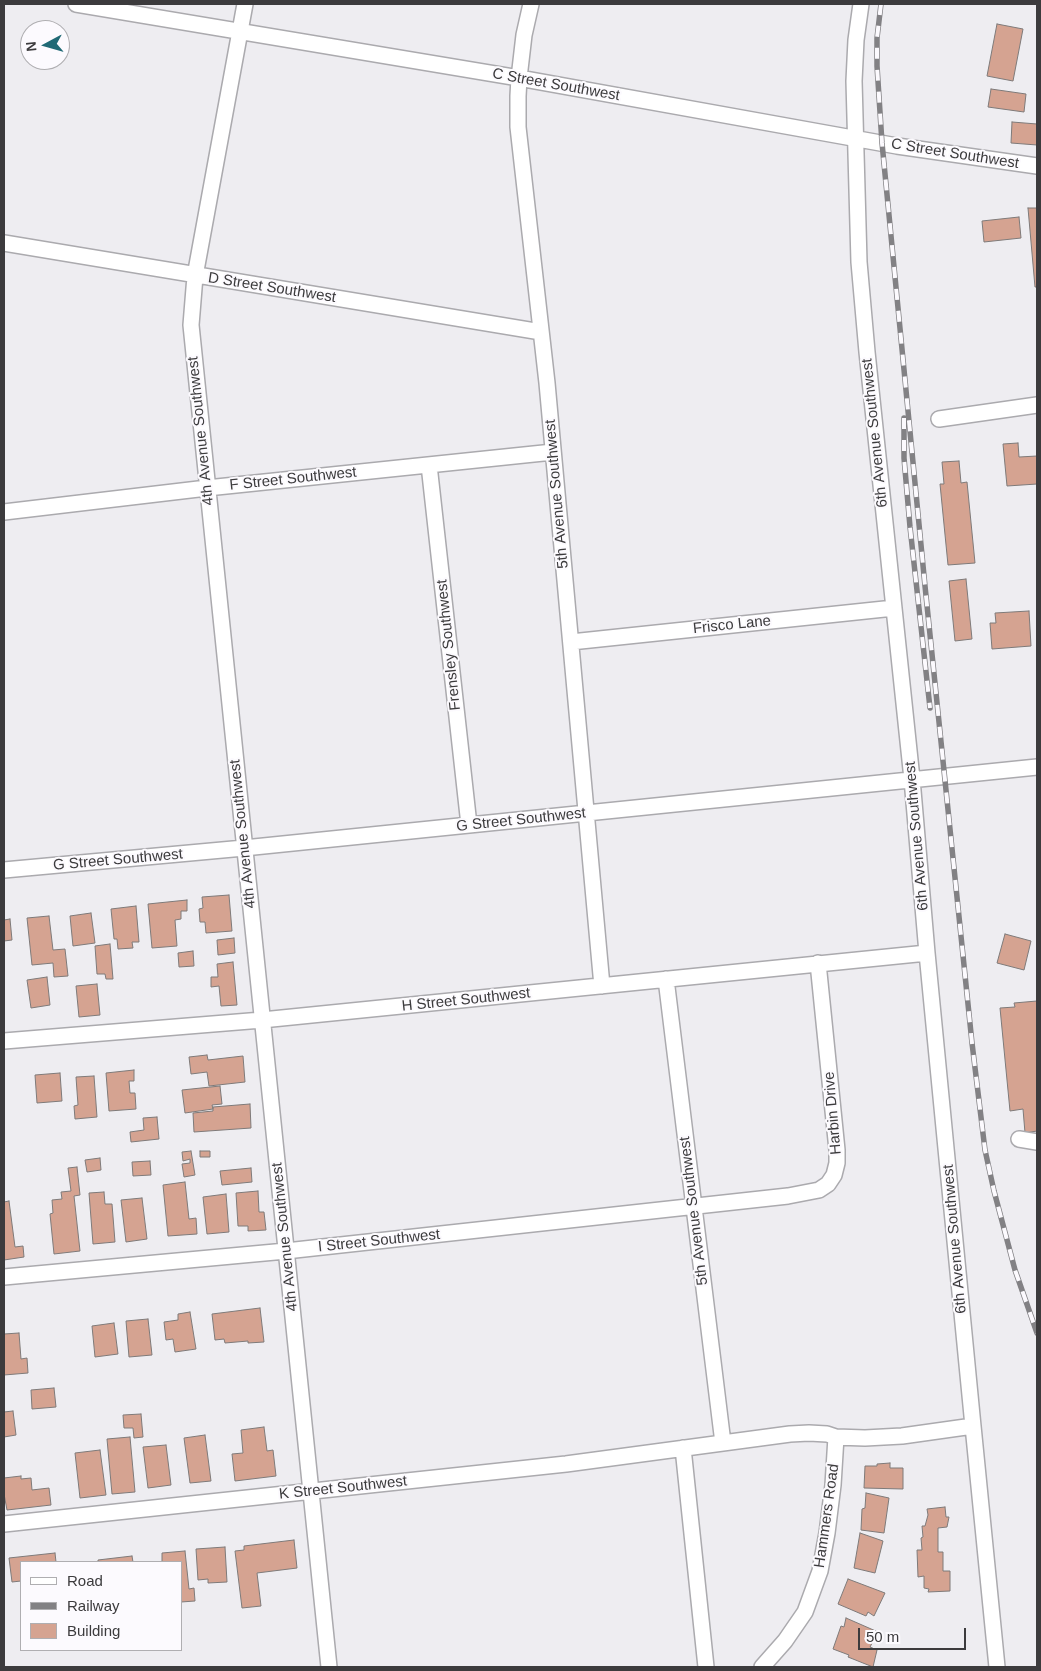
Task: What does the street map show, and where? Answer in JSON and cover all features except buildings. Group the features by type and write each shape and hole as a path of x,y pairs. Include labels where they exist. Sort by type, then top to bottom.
{"street":[{"name":"C Street Southwest","path":"76,4 519,78 897,146 1037,166"},
{"name":"4th Avenue Southwest","path":"244,4 196,276 191,325 330,1667"},
{"name":"5th Avenue Southwest","path":"531,4 524,35 519,78 518,128 553,452 602,986"},
{"name":"6th Avenue Southwest","path":"861,4 856,40 854,81 859,262 912,779 927,953 997,1667"},
{"name":"D Street Southwest","path":"4,243 541,332"},
{"path":"939,419 1037,405"},
{"name":"F Street Southwest","path":"4,512 207,488 553,452"},
{"name":"Frensley Southwest","path":"429,465 469,825"},
{"name":"Frisco Lane","path":"571,642 894,608"},
{"name":"G Street Southwest","path":"4,870 244,848 1037,767"},
{"name":"H Street Southwest","path":"4,1042 262,1020 927,953"},
{"name":"Harbin Drive","path":"694,1206 788,1196 819,1190 828,1184 834,1175 837,1163 837,1150 818,964"},
{"name":"5th Avenue Southwest","path":"666,979 723,1443"},
{"path":"1020,1140 1037,1142"},
{"name":"I Street Southwest","path":"4,1277 286,1251 694,1206"},
{"path":"723,1443 790,1434 826,1434 836,1437 902,1436 973,1426"},
{"name":"Hammers Road","path":"762,1667 785,1641 805,1612 820,1571 828,1524 836,1437"},
{"name":"K Street Southwest","path":"4,1524 566,1464 723,1443"},
{"path":"683,1448 706,1667"}],"railway":[{"path":"881,4 877,38 877,66 882,143 972,1043 985,1150 994,1191 1015,1270 1037,1333"},
{"path":"904,418 904,458 910,527 930,708"}]}
